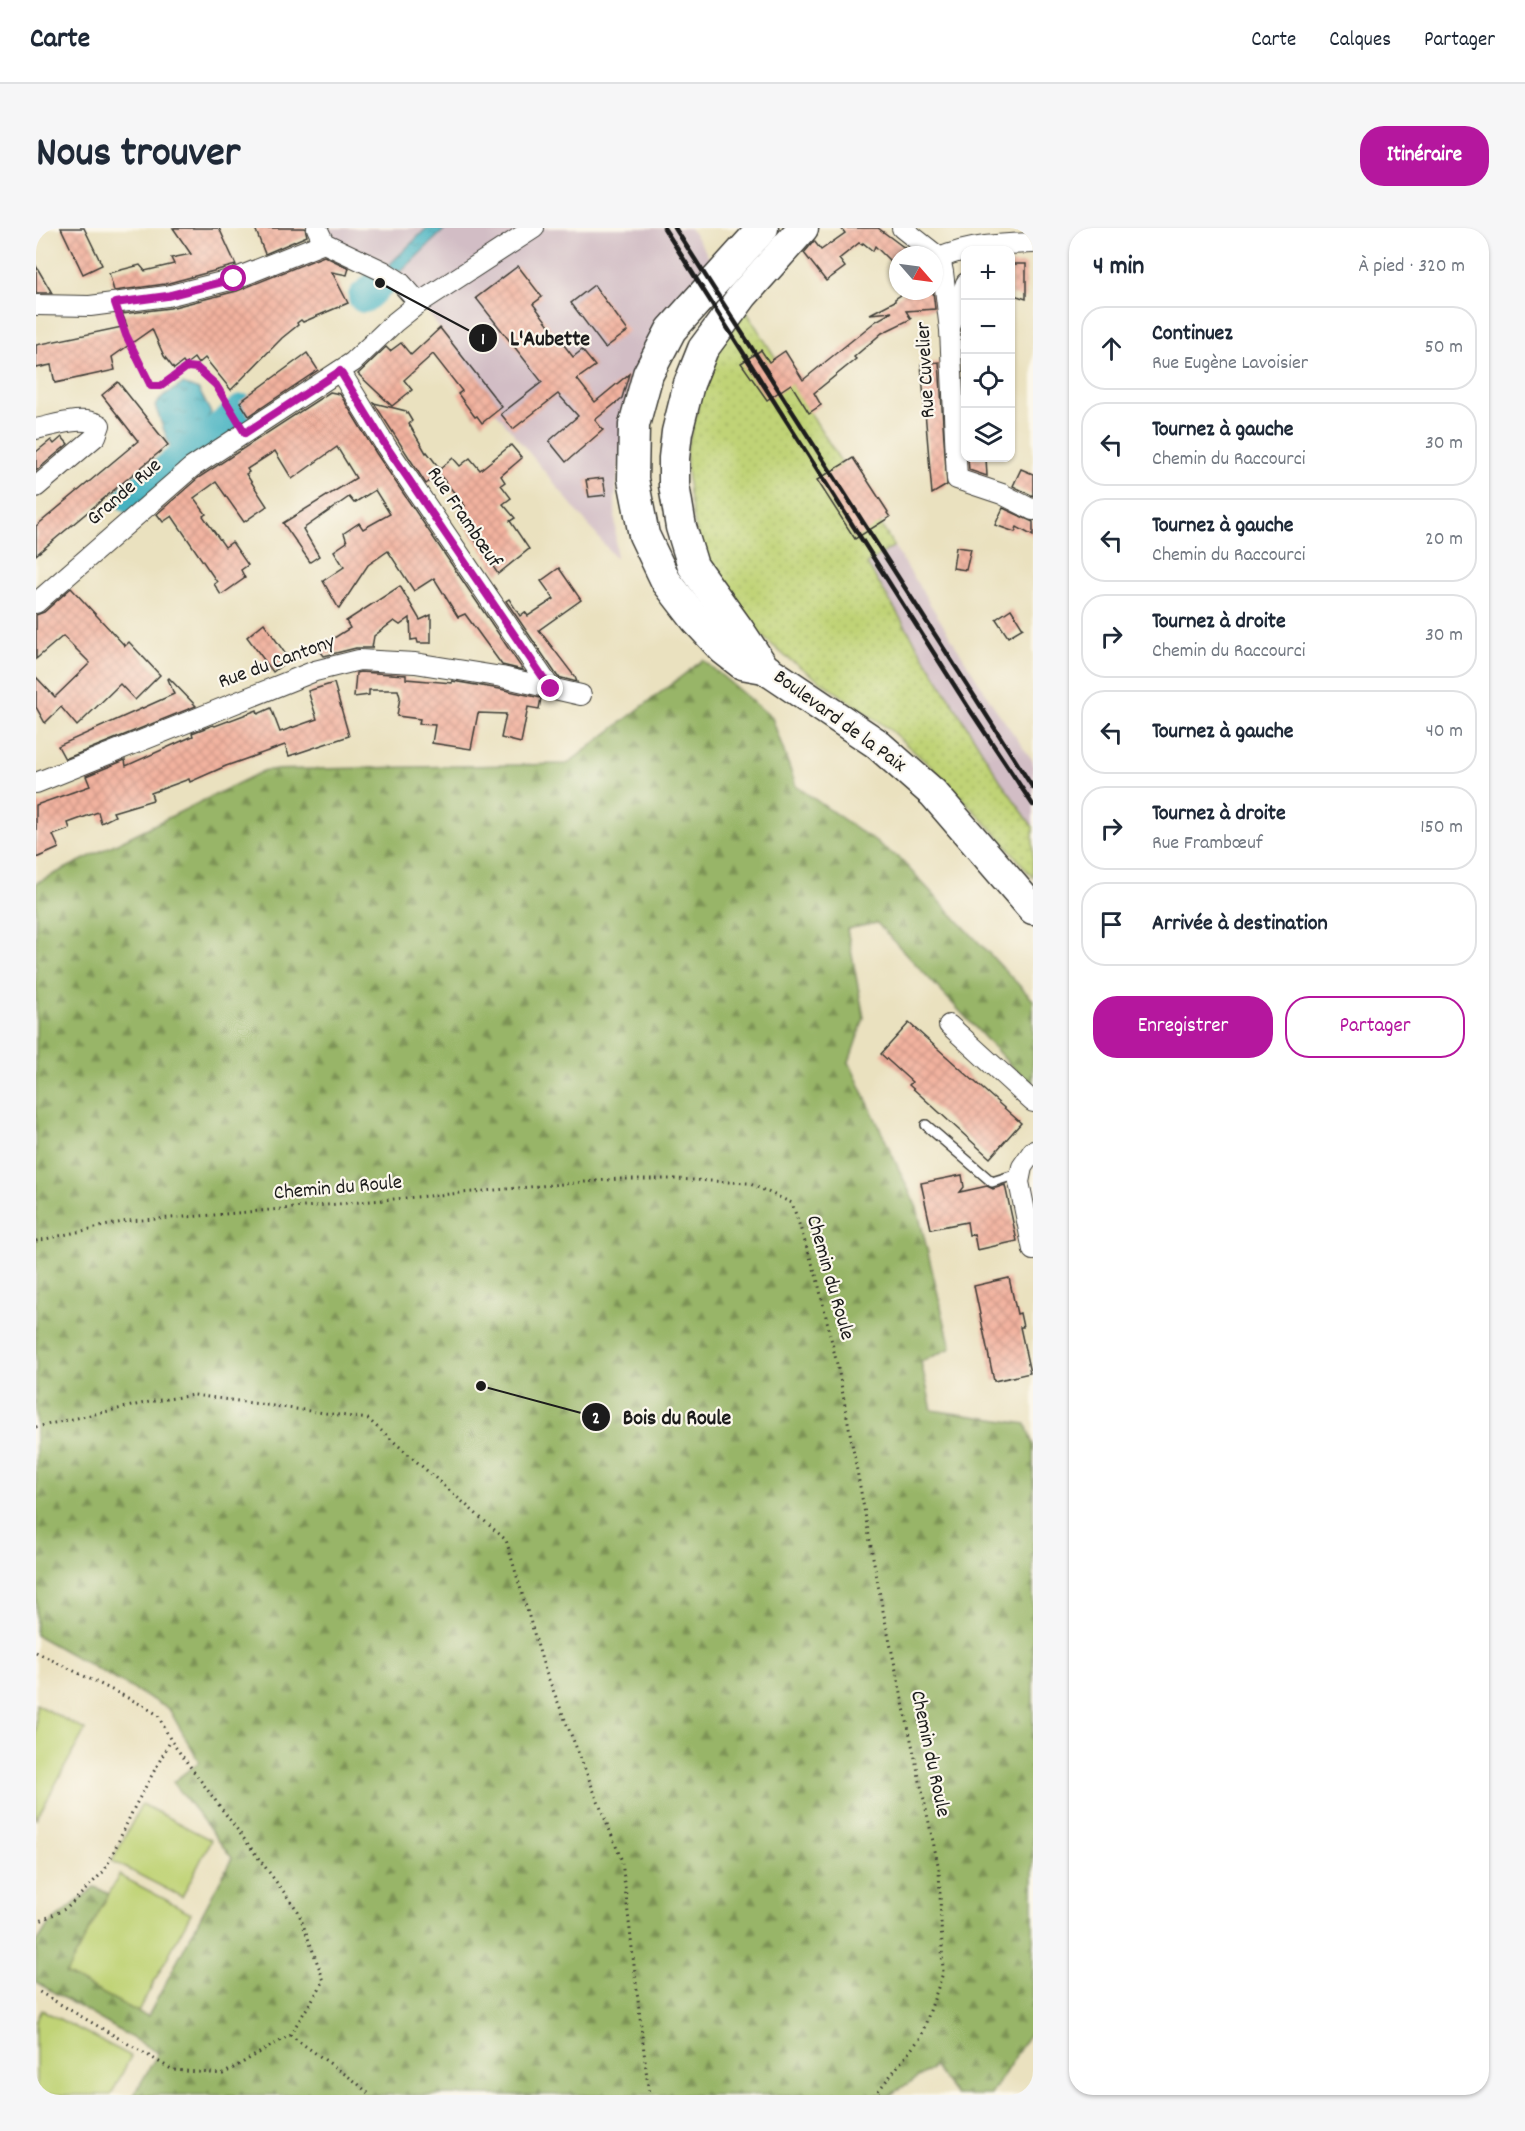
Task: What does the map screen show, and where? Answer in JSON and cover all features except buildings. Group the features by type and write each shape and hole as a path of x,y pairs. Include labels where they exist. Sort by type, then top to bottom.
{"main road":[{"name":"Boulevard de la Paix","path":"763,228 671,330 648,374 634,425 633,479 644,535 666,581 696,620 724,650 742,663 764,668 876,743 933,793 1033,909"},
{"name":"Boulevard de la Paix","path":"764,668 740,630 693,566 681,527 675,486 674,458 677,432 688,384 703,349 743,295 802,228"}],"street":[{"name":"Grande Rue","path":"36,603 190,468 353,362 419,303 534,228"},
{"path":"902,228 925,246"},
{"path":"36,305 90,306 167,296 234,279 320,235 388,275 411,292 419,303"},
{"path":"985,246 1033,243"},
{"path":"943,257 961,251"},
{"name":"Rue Cuvelier","path":"943,272 950,330 957,479 1002,494 1033,510"},
{"path":"950,330 961,298"},
{"name":"Rue Frambœuf","path":"340,371 386,446 551,689"},
{"path":"36,429 92,421 100,426 96,436 36,487"},
{"name":"Rue du Cantony","path":"36,783 315,671 359,660 426,665 502,677 581,695"},
{"path":"949,1025 1033,1102"},
{"path":"1033,1151 1022,1167 1019,1182 1033,1250"}],"lane":[{"path":"926,1125 992,1182 1021,1173"}],"path":[{"path":"115,303 126,335 151,386 161,386 187,367 197,368 216,385 249,431"},
{"name":"Chemin du Roule","path":"36,1241 127,1221 619,1179 748,1183 792,1203 817,1278 839,1373 882,1606 939,1869 942,1973 921,2037 875,2095"},
{"path":"36,1427 154,1401 194,1395 368,1419 506,1540 545,1670 622,1861 649,2095"},
{"path":"36,1652 158,1715 171,1741 298,1911 324,1981 290,2035 223,2074 173,2070 36,1990"},
{"path":"36,1923 67,1908 105,1870 135,1806 171,1741"},
{"path":"290,2035 356,2082 370,2095"}],"shaded area":[{"path":"317,228 690,228 718,270 628,394 615,499 616,559 486,400 492,395 411,292"},
{"path":"894,546 993,705 1033,761 1033,827 1000,780 867,564"}],"green space":[{"path":"743,306 894,546 867,564 1000,780 1033,827 1033,878 1002,840 939,774 889,729 786,657 754,629 722,589 698,541 689,494 686,452 711,358"},
{"path":"703,660 772,718 796,786 900,859 1033,1000 1033,1089 877,923 847,929 864,1018 849,1062 917,1208 951,1348 921,1362 932,1410 1026,1424 1033,1446 1033,2028 991,2095 956,2095 934,2067 890,2095 134,2095 158,2053 36,1982 36,1944 48,1925 95,1887 109,1894 66,1974 148,2016 232,1858 173,1782 199,1762 169,1709 36,1635 36,883 265,770 567,764"},
{"path":"36,1704 85,1730 36,1820"},
{"path":"142,1804 211,1840 182,1897 112,1861"},
{"path":"119,1875 191,1913 138,2012 66,1974"},
{"path":"42,2010 131,2056 111,2095 36,2095 36,2022"}],"water":[{"path":"427,228 446,228 401,272 387,267"},
{"path":"183,384 199,390 211,413 202,426 172,452 155,406 164,395"}],"waterway":[{"path":"364,297 380,283"},
{"path":"131,498 243,410"}],"railway":[{"path":"664,228 970,710 1033,805"},
{"path":"675,228 1033,788"}],"place":[{"name":"L'Aubette","path":"380,283"},
{"name":"Bois du Roule","path":"481,1386"}],"route":[{"path":"234,279 167,296 115,303 126,335 151,386 161,386 187,367 197,368 216,385 245,433 340,371 386,446 551,689"}]}
